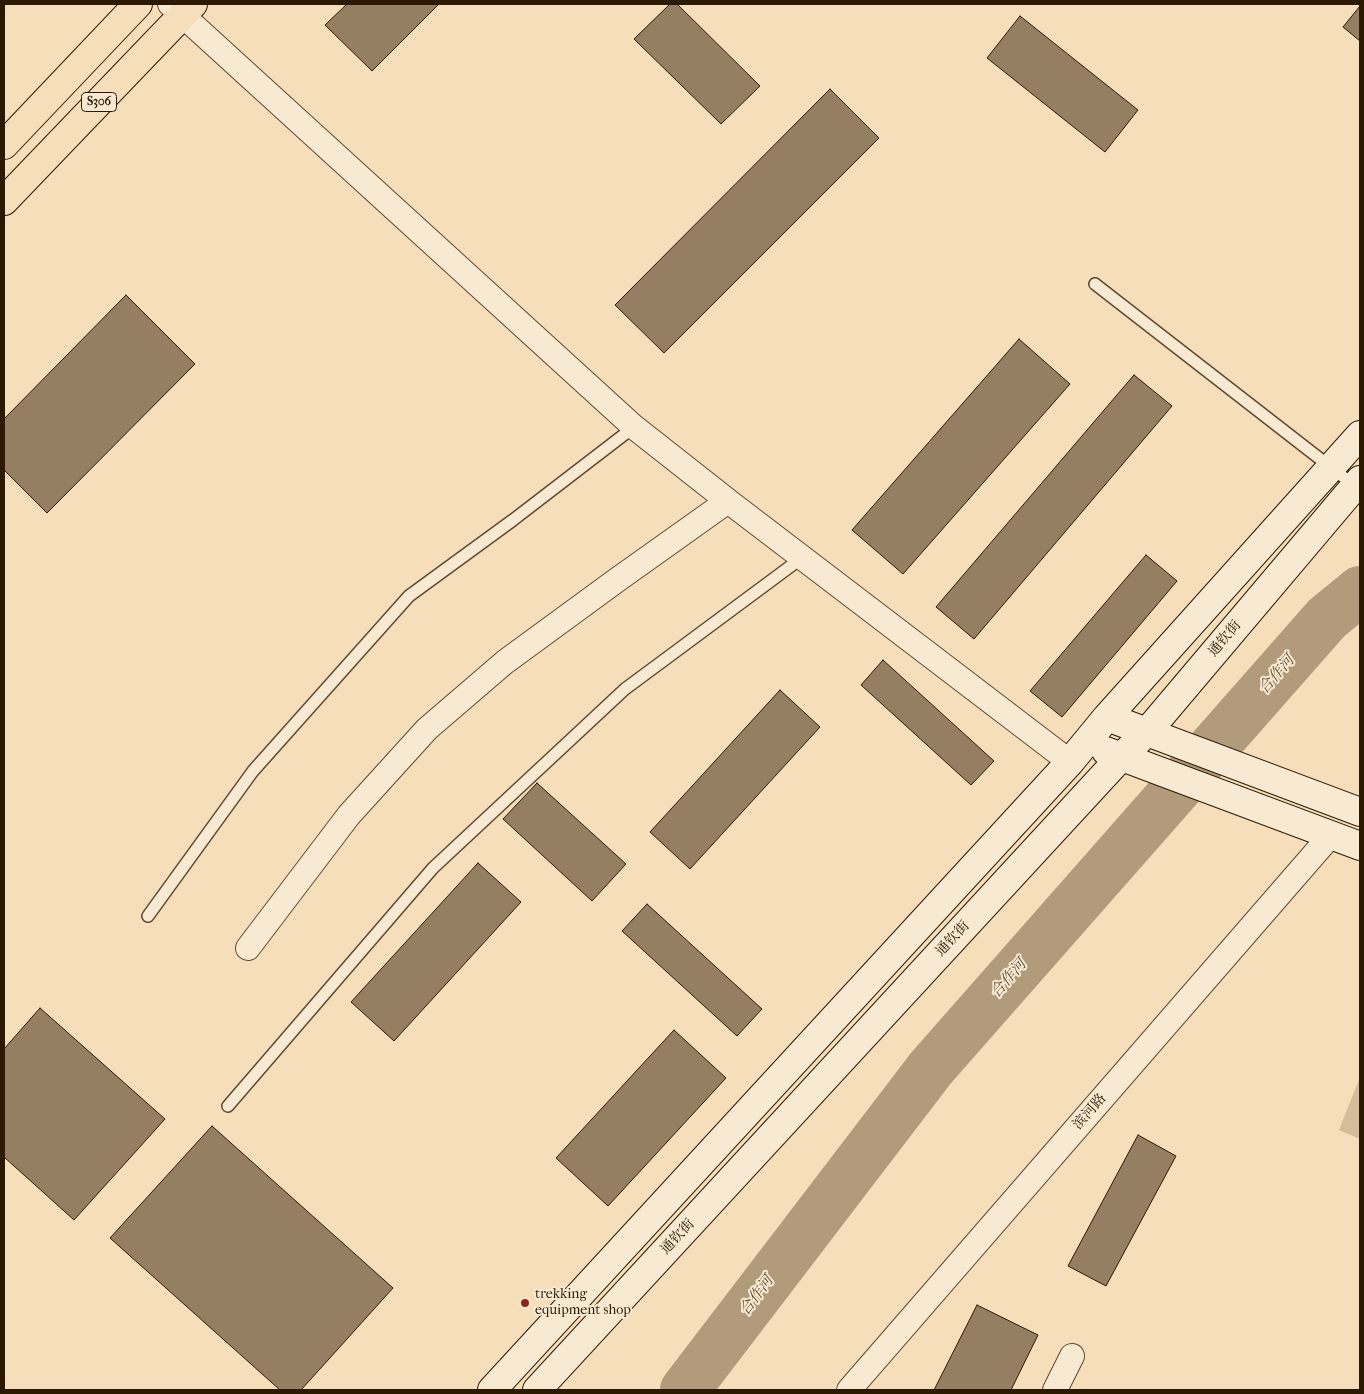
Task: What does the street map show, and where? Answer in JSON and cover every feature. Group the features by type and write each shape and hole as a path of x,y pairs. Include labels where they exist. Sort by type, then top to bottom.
{"main road":[{"name":"S306","path":"4,145 138,4"},
{"name":"S306","path":"4,201 182,8"},
{"path":"492,1390 1078,753 1107,716 1360,435"},
{"name":"通钦街","path":"537,1390 1121,757 1147,732 1357,483"},
{"path":"1107,716 1360,812"},
{"path":"1078,753 1121,757 1360,846"}],"street":[{"path":"182,8 634,427 803,557 1078,753"},
{"path":"248,948 349,815 427,729 505,662 728,501"},
{"name":"滨河路","path":"849,1390 1331,835"},
{"path":"1054,1390 1072,1356"}],"lane":[{"path":"1095,284 1330,467 1357,483"},
{"path":"148,916 253,771 409,596 513,520 634,427"},
{"path":"228,1106 433,868 625,689 803,557"}],"shaded area":[{"path":"1360,1077 1360,1139 1339,1130"}],"building":[{"path":"347,4 439,4 372,71 325,25"},
{"path":"670,4 677,4 760,86 721,124 634,39"},
{"path":"1360,6 1360,41 1343,27"},
{"path":"1020,16 1138,110 1105,152 987,58"},
{"path":"830,89 879,138 664,353 615,305"},
{"path":"126,295 195,364 47,513 4,470 4,419"},
{"path":"1019,339 1070,384 903,574 852,530"},
{"path":"1134,375 1172,406 974,639 936,607"},
{"path":"1146,555 1177,581 1062,717 1030,691"},
{"path":"883,660 994,761 971,785 861,685"},
{"path":"780,690 820,727 690,869 650,832"},
{"path":"537,783 626,864 592,901 503,819"},
{"path":"478,863 521,902 394,1041 351,1002"},
{"path":"647,904 762,1009 737,1036 622,931"},
{"path":"40,1008 165,1119 74,1220 4,1157 4,1049"},
{"path":"674,1030 726,1078 608,1206 556,1158"},
{"path":"212,1126 393,1288 301,1390 280,1390 110,1238"},
{"path":"1138,1135 1176,1156 1106,1286 1068,1266"},
{"path":"977,1305 1038,1335 1011,1390 934,1390"}],"waterway":[{"name":"合作河","path":"685,1390 931,1068 1327,618 1360,591"}],"place":[{"name":"trekking equipment shop","path":"525,1303"}]}
